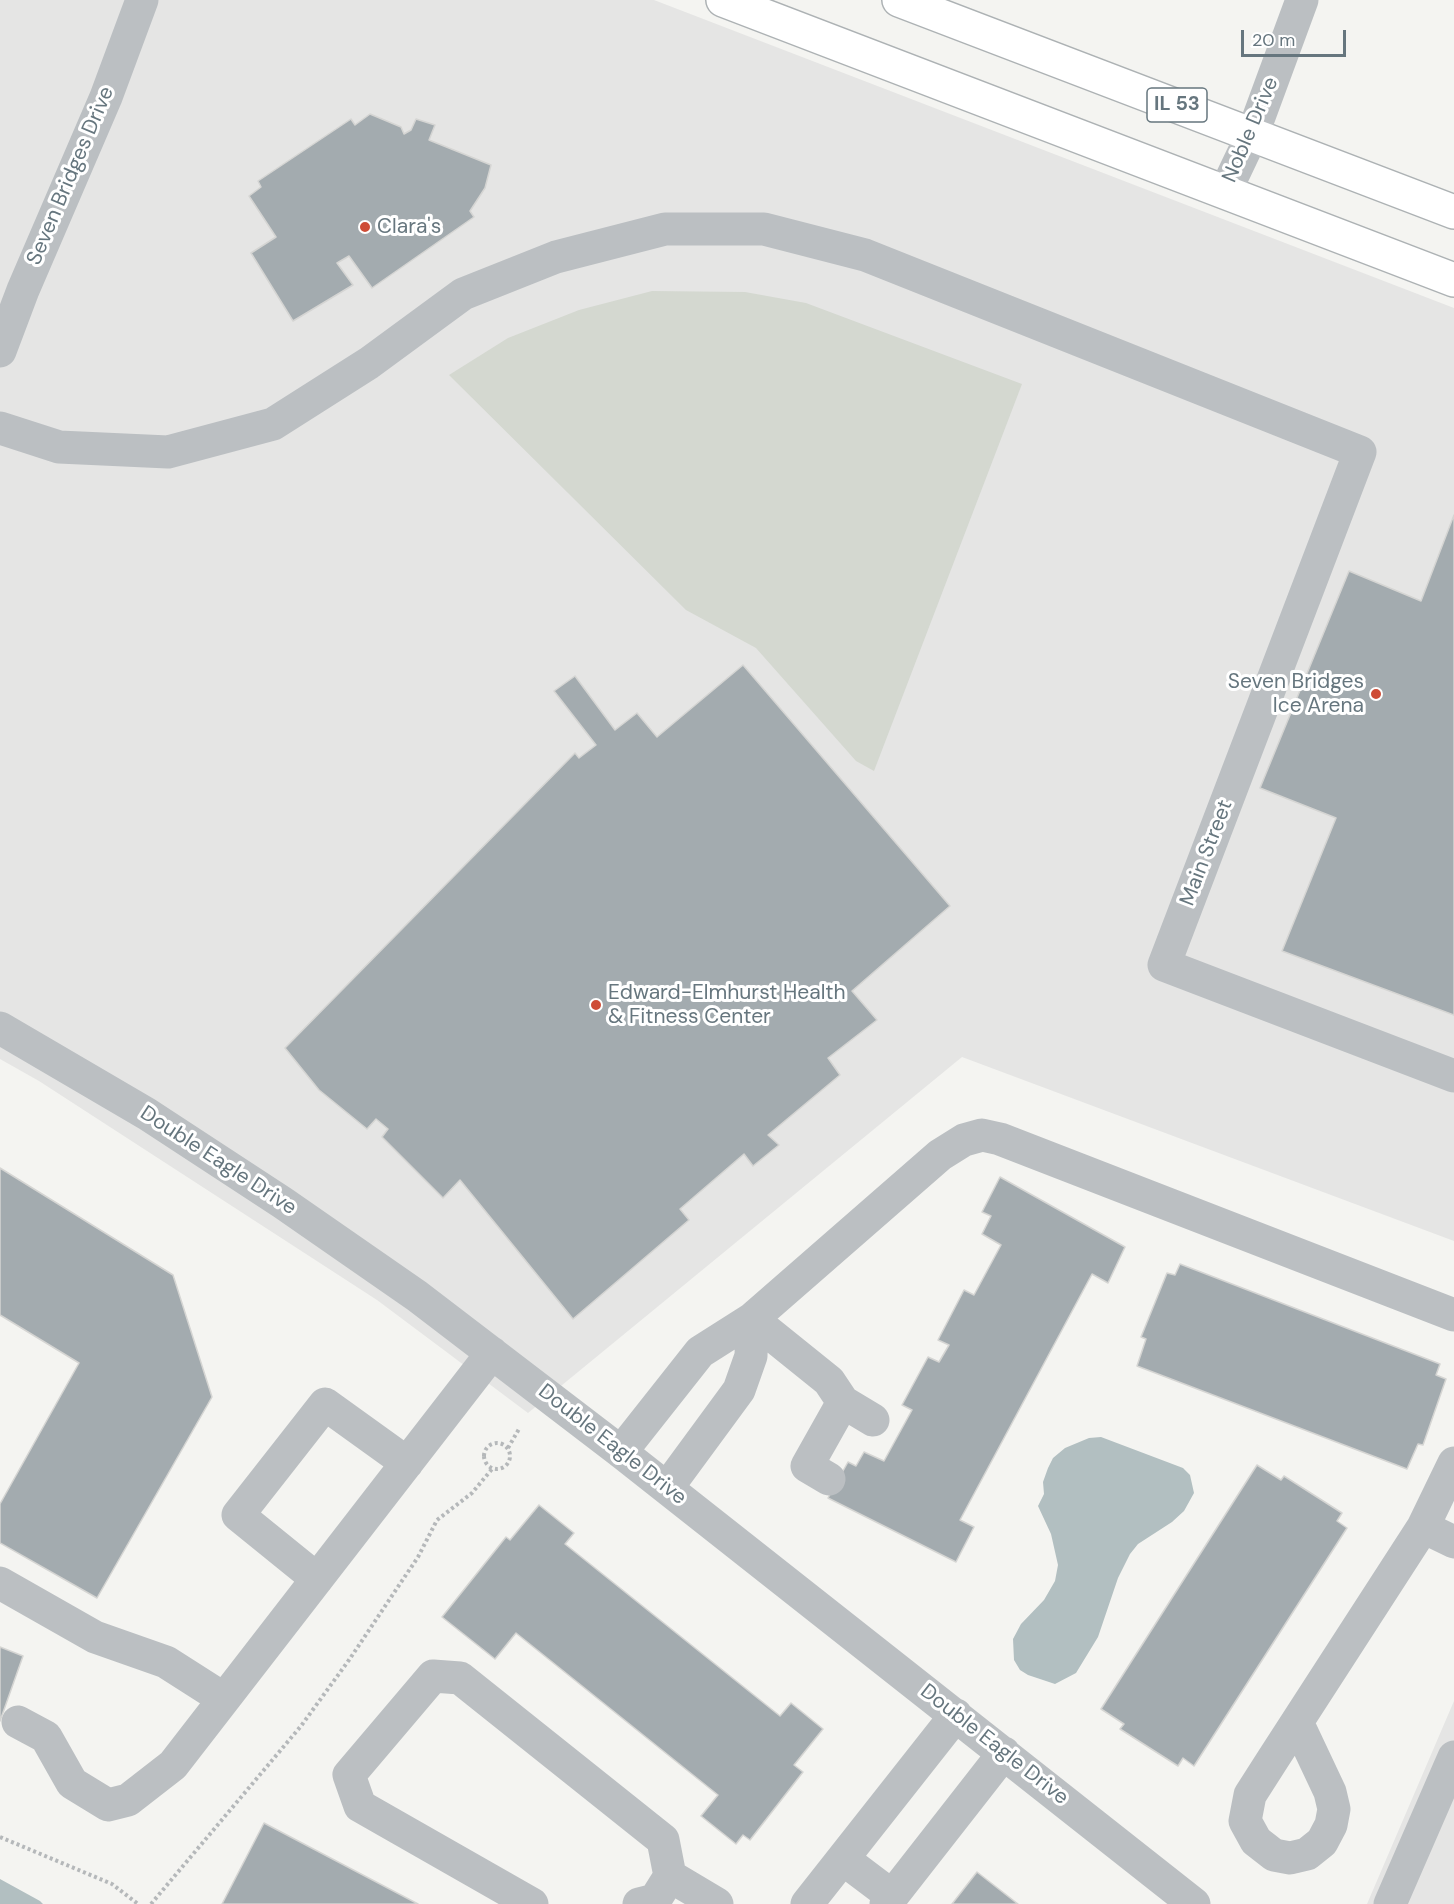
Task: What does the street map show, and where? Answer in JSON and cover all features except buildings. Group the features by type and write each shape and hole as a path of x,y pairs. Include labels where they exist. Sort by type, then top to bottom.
{"main road":[{"path":"723,0 1454,280"},
{"name":"IL 53","path":"899,0 1253,133 1454,212"}],"street":[{"name":"Seven Bridges Drive","path":"0,351 23,290 106,97 142,0"},
{"name":"Noble Drive","path":"1225,192 1253,133 1302,0"},
{"name":"Main Street","path":"0,428 59,447 168,452 273,424 369,363 463,294 556,257 665,229 764,229 865,255 1360,452 1164,965 1454,1076"},
{"name":"Double Eagle Drive","path":"0,1028 147,1114 283,1203 417,1296 621,1452 1194,1904"},
{"path":"621,1452 700,1352 752,1319 940,1155 964,1140 982,1135 1011,1143 1454,1315"},
{"path":"752,1319 829,1381 843,1402 873,1420"},
{"path":"667,1488 739,1390 751,1356 752,1319"},
{"path":"18,1722 46,1737 72,1783 108,1805 128,1800 173,1765 492,1353"},
{"path":"828,1479 807,1466 843,1402"},
{"path":"316,1579 238,1515 325,1404 407,1464"},
{"path":"1297,1722 1423,1527 1454,1463"},
{"path":"1423,1527 1454,1542"},
{"path":"0,1583 95,1637 166,1662 224,1699"},
{"path":"532,1904 360,1806 350,1775 433,1676 460,1678 663,1840 670,1876 655,1900 639,1904"},
{"path":"807,1904 956,1715"},
{"path":"843,1859 889,1900 1004,1753"},
{"path":"1390,1904 1454,1757"},
{"path":"670,1876 717,1904"}],"path":[{"path":"508,1448 496,1443 485,1449 485,1463 492,1468 500,1469 507,1464 510,1456 508,1448 519,1429"},
{"path":"151,1904 301,1725 349,1660 418,1557 437,1520 472,1493 492,1468"},
{"path":"0,1837 112,1884 138,1904"}],"shaded area":[{"path":"0,0 654,0 1454,308 1454,1241 962,1057 528,1413 377,1300 39,1081 0,1059"},
{"path":"652,291 745,292 806,303 1022,384 874,771 856,761 756,648 686,610 449,375 508,338 579,310"},
{"path":"1101,1437 1183,1468 1190,1475 1194,1493 1184,1511 1172,1522 1138,1544 1130,1554 1118,1578 1098,1637 1076,1673 1055,1684 1020,1670 1014,1660 1013,1639 1021,1624 1044,1600 1055,1581 1058,1565 1051,1534 1038,1506 1044,1494 1043,1482 1048,1468 1053,1458 1065,1448 1089,1438"},
{"path":"1454,1701 1454,1904 1367,1904"},
{"path":"0,1879 40,1901 43,1904 0,1904"}],"place":[{"name":"Clara's","path":"365,227"},
{"name":"Seven Bridges Ice Arena","path":"1376,694"},
{"name":"Edward-Elmhurst Health & Fitness Center","path":"596,1005"}]}
